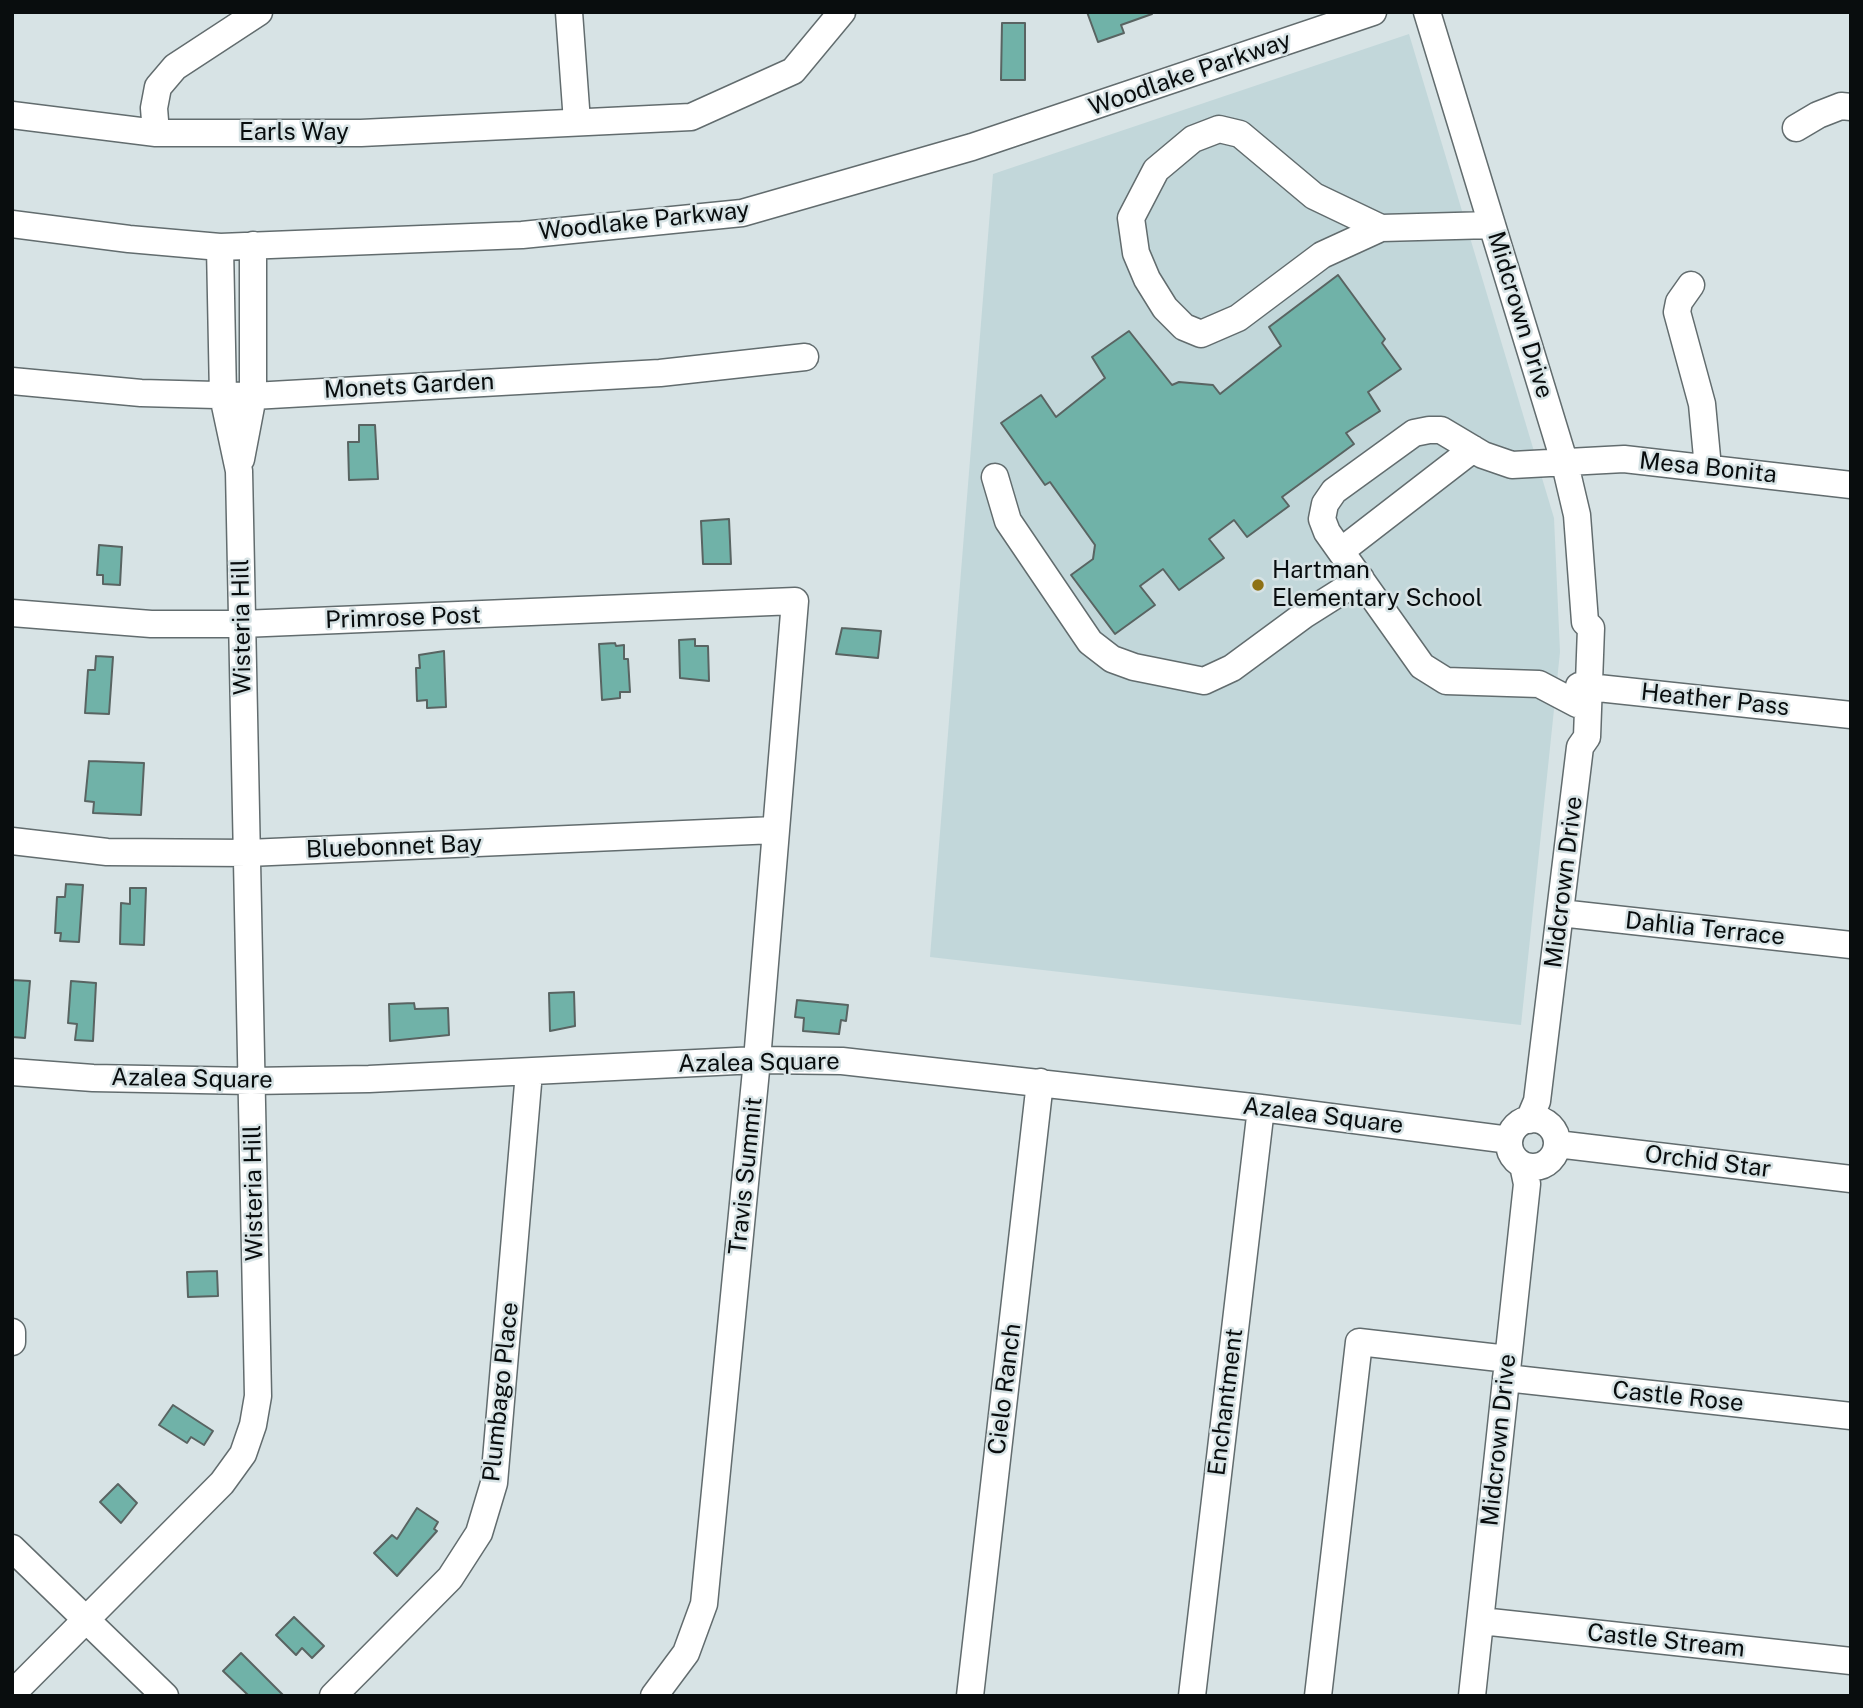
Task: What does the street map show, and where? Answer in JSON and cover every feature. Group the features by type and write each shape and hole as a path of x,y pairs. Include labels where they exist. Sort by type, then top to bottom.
{"street":[{"path":"156,133 154,108 158,87 175,67 260,12"},
{"path":"569,12 577,122"},
{"name":"Earls Way","path":"12,115 156,133 361,134 691,117 793,71 842,12"},
{"name":"Woodlake Parkway","path":"12,224 155,242 220,247 522,235 742,213 972,147 1373,12"},
{"name":"Midcrown Drive","path":"1427,12 1565,464 1577,515 1585,622 1591,628 1583,680 1587,737 1580,747 1560,913 1472,1696"},
{"path":"1796,128 1841,106 1851,107"},
{"path":"1381,228 1314,196 1240,134 1219,129 1193,139 1156,170 1131,218 1136,253 1153,289 1165,308 1184,327 1202,334 1238,318 1322,256 1381,228 1492,225"},
{"name":"Wisteria Hill","path":"239,471 253,396 253,245"},
{"name":"Wisteria Hill","path":"12,1694 222,1483 243,1454 253,1425 258,1396 239,471 223,396 220,247"},
{"path":"1691,285 1679,302 1677,313 1704,413 1708,468"},
{"name":"Monets Garden","path":"12,381 141,393 253,396 660,373 805,357"},
{"name":"Mesa Bonita","path":"1340,551 1322,519 1325,504 1334,491 1414,433 1441,430 1473,449 1512,465 1624,459 1851,485"},
{"path":"1473,449 1340,551 1422,666 1446,681 1539,684 1583,680"},
{"path":"995,477 1008,521 1090,642 1112,659 1134,667 1204,681 1232,668 1304,615 1361,579"},
{"name":"Primrose Post","path":"12,613 150,624 242,624 794,601"},
{"name":"Travis Summit","path":"654,1696 686,1653 704,1604 757,1060 794,601"},
{"name":"Heather Pass","path":"1583,680 1851,715"},
{"name":"Bluebonnet Bay","path":"12,841 107,852 248,853 775,830"},
{"name":"Dahlia Terrace","path":"1560,913 1851,945"},
{"name":"Azalea Square","path":"12,1072 93,1078 251,1081 529,1072 757,1060 842,1061 1261,1108 1533,1143"},
{"name":"Plumbago Place","path":"333,1696 450,1578 479,1533 494,1483 529,1072"},
{"name":"Cielo Ranch","path":"970,1696 1040,1082"},
{"name":"Enchantment","path":"1192,1696 1261,1108"},
{"name":"Orchid Star","path":"1533,1143 1851,1179"},
{"path":"12,1332 12,1342"},
{"name":"Castle Rose","path":"1318,1696 1359,1342 1507,1369 1851,1416"},
{"path":"12,1548 165,1696"},
{"name":"Castle Stream","path":"1481,1621 1851,1661"}],"shaded area":[{"name":"Hartman Elementary School","path":"1409,34 1554,518 1560,652 1521,1025 930,957 993,174"}],"building":[{"path":"1087,12 1152,14 1121,25 1124,33 1098,42"},
{"path":"1002,23 1025,23 1025,80 1001,80"},
{"name":"Hartman Elementary School","path":"1338,275 1385,339 1382,343 1401,369 1368,392 1380,411 1346,433 1354,444 1282,497 1289,506 1247,537 1234,520 1209,539 1224,558 1179,590 1163,569 1140,586 1155,605 1115,634 1071,575 1093,559 1095,545 1050,482 1045,485 1001,423 1041,395 1056,417 1105,378 1092,357 1129,331 1172,385 1179,382 1213,385 1220,394 1281,346 1269,327"},
{"path":"359,425 375,425 378,479 349,480 348,442 359,442"},
{"path":"729,519 731,564 703,564 701,521"},
{"path":"99,545 122,547 120,585 103,584 103,575 97,575"},
{"path":"842,628 881,631 878,658 836,654"},
{"path":"695,639 695,646 708,646 709,681 680,678 679,640"},
{"path":"615,643 616,646 624,645 624,659 628,659 630,692 620,692 620,698 602,700 599,644"},
{"path":"444,651 446,707 427,708 427,700 417,701 416,668 420,668 419,655"},
{"path":"96,656 113,657 109,714 85,713 88,670 95,670"},
{"path":"89,761 144,763 141,815 93,813 94,802 85,801"},
{"path":"66,884 83,885 79,942 60,941 61,933 55,933 57,897 65,897"},
{"path":"130,888 146,888 144,945 120,944 121,903 130,904"},
{"path":"12,980 30,981 25,1038 12,1037"},
{"path":"71,981 96,983 93,1041 75,1040 77,1024 68,1023"},
{"path":"574,992 575,1026 550,1031 549,993"},
{"path":"797,1000 848,1005 846,1021 841,1020 839,1034 803,1031 804,1018 795,1017"},
{"path":"414,1003 415,1009 448,1008 449,1035 390,1041 389,1004"},
{"path":"217,1271 218,1296 188,1297 187,1272"},
{"path":"173,1405 213,1431 204,1445 191,1437 187,1443 159,1425"},
{"path":"118,1484 137,1503 121,1523 100,1502"},
{"path":"417,1508 438,1522 434,1529 437,1531 397,1576 374,1553 392,1535 397,1539"},
{"path":"294,1617 324,1646 312,1658 302,1648 296,1655 276,1635"},
{"path":"241,1653 284,1696 249,1696 223,1671"}],"place":[{"name":"Hartman Elementary School","path":"1258,585"}]}
